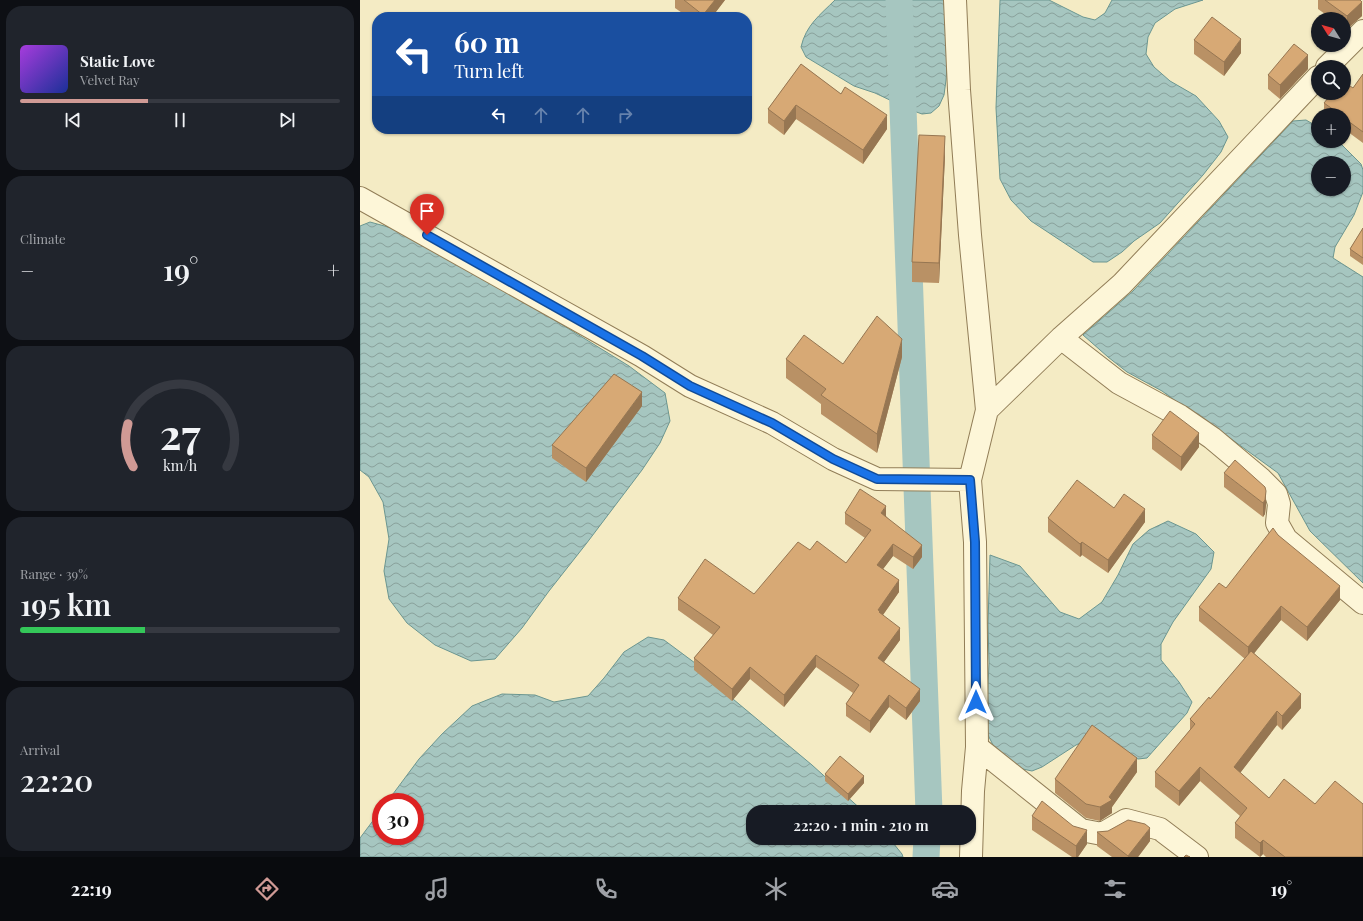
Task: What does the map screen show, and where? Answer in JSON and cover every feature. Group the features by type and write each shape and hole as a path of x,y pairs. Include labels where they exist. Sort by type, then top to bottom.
{"street":[{"path":"955,0 959,90 970,235 987,410"},
{"path":"1334,60 1363,31"},
{"path":"971,857 973,791 977,747 975,542 961,480 987,410 1062,338 1122,284 1311,84"},
{"path":"360,198 635,352 690,386 772,423 833,459 877,479 961,480"},
{"path":"1062,338 1119,383 1180,416 1212,438 1262,479 1276,494 1279,504 1277,523 1286,539 1363,603"},
{"path":"977,747 1081,830 1102,834 1126,820 1160,829 1197,857"}],"water":[{"path":"835,0 944,0 947,66 944,95 939,106 931,113 922,114 911,110 875,93 854,86 806,57 801,47 806,32 814,21"},
{"path":"1000,0 1049,0 1083,17 1095,20 1105,13 1112,0 1203,0 1175,9 1155,23 1148,37 1146,54 1154,67 1170,81 1196,96 1219,121 1228,137 1221,152 1203,175 1160,223 1107,262 1093,262 1031,221 1011,200 1000,179 996,108"},
{"path":"1306,120 1311,123 1311,148 1345,148 1361,164 1363,170 1363,192 1354,215 1335,247 1333,258 1363,277 1363,583 1310,531 1278,473 1201,417 1162,391 1127,372 1083,335 1133,291 1293,121"},
{"path":"370,222 399,230 504,289 629,366 665,393 670,421 660,443 642,470 522,628 495,659 471,661 435,645 407,623 389,599 384,571 389,539 383,502 369,477 360,470 360,226"},
{"path":"1168,521 1196,534 1214,552 1211,569 1173,622 1161,644 1161,660 1179,682 1192,702 1187,713 1147,758 1138,759 1091,738 1076,745 1042,767 1032,771 1018,768 999,754 986,731 989,663 988,624 990,555 1020,566 1060,612 1079,619 1102,602 1118,575 1133,544 1149,530"},
{"path":"648,637 664,640 699,666 727,694 812,765 856,805 746,805 746,845 895,845 903,857 360,857 360,838 372,822 372,845 424,845 424,793 394,793 419,759 442,734 472,706 502,694 535,695 554,702 588,696 624,652"}],"building":[{"path":"684,0 715,0 705,12 699,12"},
{"path":"1325,0 1360,0 1362,2 1351,12 1342,12"},
{"path":"1212,17 1241,39 1224,62 1194,40"},
{"path":"1294,44 1308,55 1280,85 1268,75"},
{"path":"801,64 841,94 845,87 887,115 863,150 796,105 784,121 768,109"},
{"path":"1363,74 1363,132 1351,123 1351,108 1331,108 1324,103 1326,100 1351,100 1351,87 1353,88"},
{"path":"919,135 945,136 939,263 912,262"},
{"path":"1363,228 1363,258 1350,249"},
{"path":"877,316 902,339 877,434 821,395 826,389 786,359 804,335 843,364"},
{"path":"614,374 642,392 586,468 552,445"},
{"path":"1170,411 1199,433 1181,457 1152,435"},
{"path":"1235,460 1265,487 1265,500 1263,503 1224,473"},
{"path":"1077,480 1114,508 1124,494 1145,509 1108,560 1082,542 1080,544 1048,518"},
{"path":"860,489 886,506 881,513 922,545 913,557 893,544 877,565 899,580 878,610 900,628 878,658 920,689 906,708 889,695 870,721 846,704 859,685 816,655 784,695 750,667 732,689 694,658 720,627 678,598 705,559 754,594 798,542 810,550 817,541 846,563 871,530 845,513"},
{"path":"1273,528 1278,535 1340,586 1307,627 1281,606 1248,647 1199,607 1219,583 1226,588"},
{"path":"1251,651 1301,694 1282,716 1277,711 1234,767 1269,798 1284,779 1315,804 1335,781 1363,804 1363,857 1285,857 1263,840 1260,843 1235,823 1247,808 1200,767 1179,791 1155,772 1195,724 1190,719 1209,697 1210,699"},
{"path":"1092,725 1137,758 1109,797 1112,800 1100,807 1086,804 1055,779"},
{"path":"840,756 864,776 848,794 825,774"},
{"path":"1042,801 1073,826 1087,830 1076,846 1032,816"},
{"path":"1128,820 1145,824 1150,828 1128,856 1097,832 1108,831"}],"waterway":[{"path":"899,0 929,805"},
{"path":"926,857 927,845"}],"route":[{"path":"427,235 642,356 690,386 772,423 833,459 877,479 970,480 975,542 976,702"}]}
